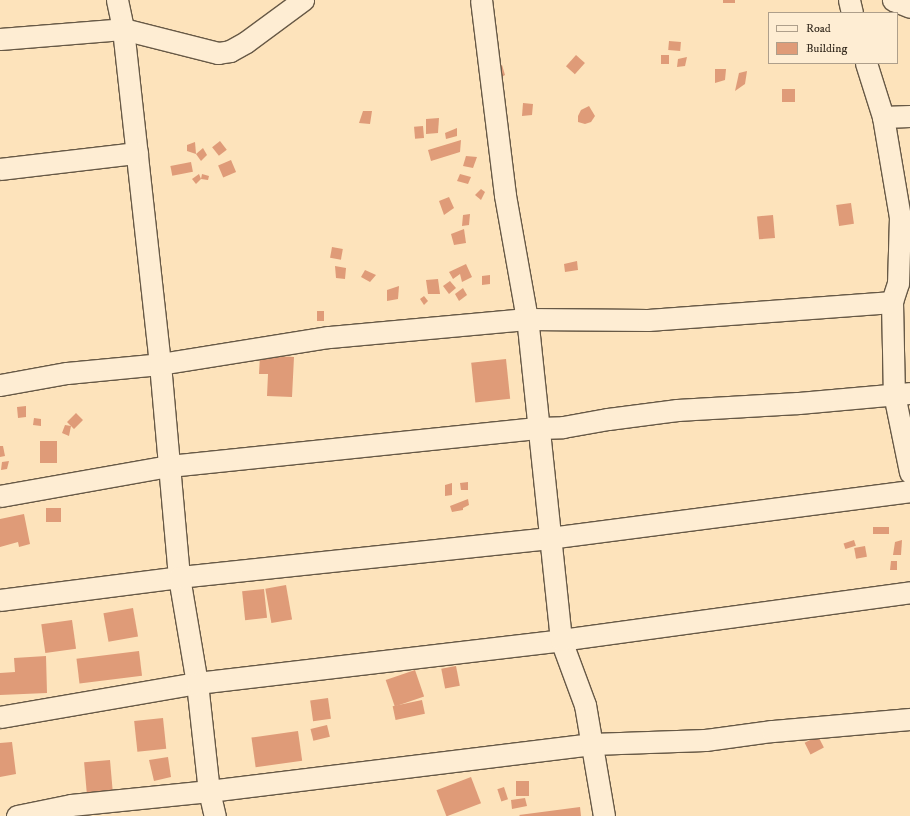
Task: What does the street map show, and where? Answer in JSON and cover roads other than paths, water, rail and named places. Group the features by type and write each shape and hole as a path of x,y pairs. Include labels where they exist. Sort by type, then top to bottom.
{"street":[{"path":"117,0 123,29 160,364 179,577 197,683 209,791 216,816"},
{"path":"0,39 123,29 218,53 230,51 246,42 303,0"},
{"path":"481,0 506,195 527,319 560,640 585,705 604,816"},
{"path":"848,0 852,12"},
{"path":"893,0 910,7"},
{"path":"866,64 883,117 905,217 898,283 892,302 910,472"},
{"path":"883,117 910,116"},
{"path":"0,169 137,153"},
{"path":"0,385 67,373 160,364 329,337 527,319 648,320 892,302"},
{"path":"0,496 169,466 539,428 563,427 608,419 677,410 798,404 902,394"},
{"path":"0,600 179,577 549,538 910,491"},
{"path":"0,717 197,683 560,640 910,592"},
{"path":"17,816 71,805 209,791 592,744 705,740 772,730 910,719"}]}
